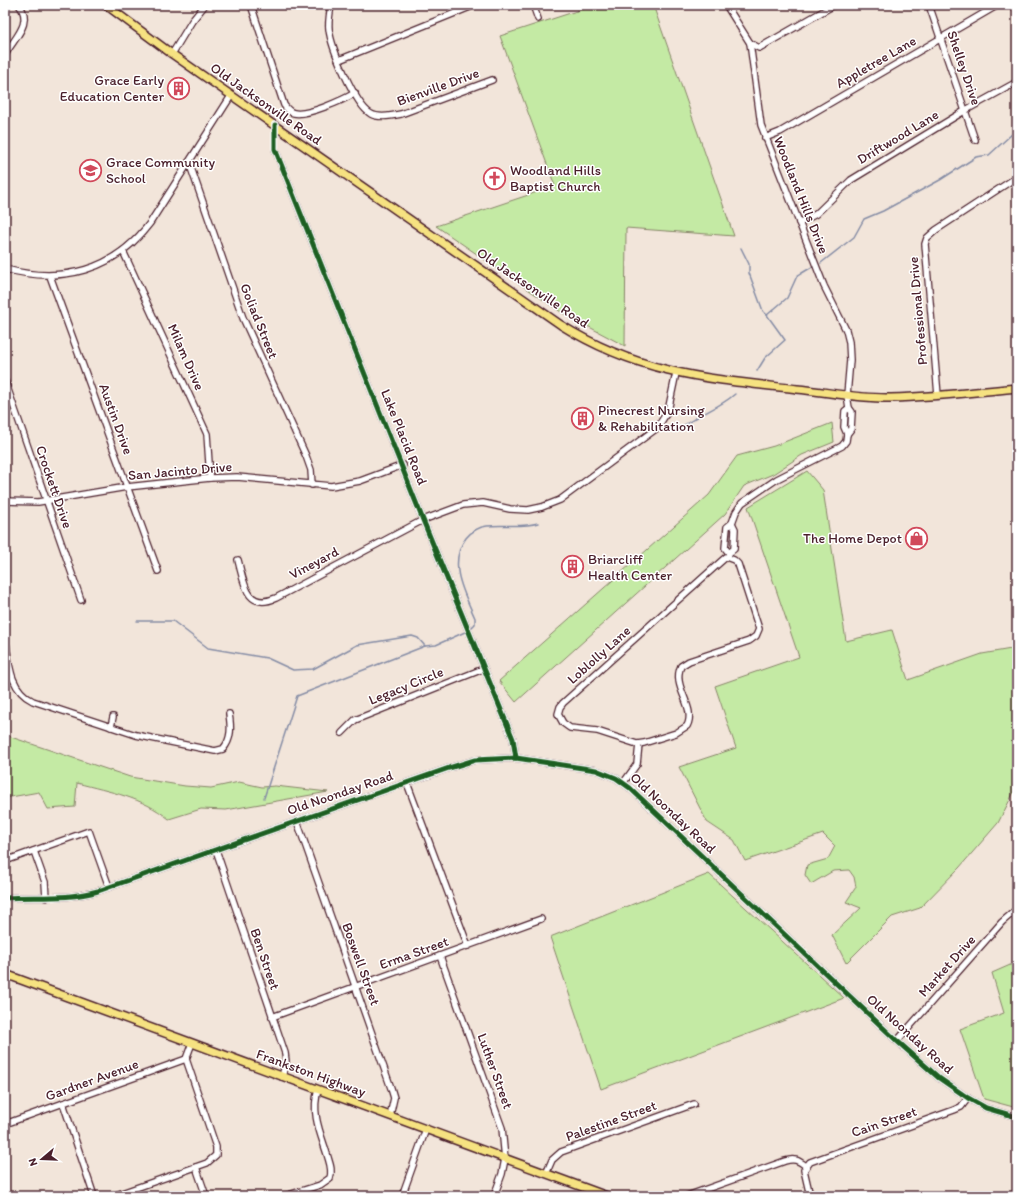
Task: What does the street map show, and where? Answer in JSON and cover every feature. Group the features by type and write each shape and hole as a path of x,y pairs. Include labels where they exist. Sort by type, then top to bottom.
{"main road":[{"name":"Old Jacksonville Road","path":"106,5 231,96 570,330 594,343 626,357 676,372 708,378 847,395 889,398 1017,388"},
{"name":"Frankston Highway","path":"5,974 607,1196"}],"street":[{"path":"5,55 24,24 24,15 19,5"},
{"path":"172,54 192,21 205,5"},
{"path":"251,5 284,106 289,111 296,113 306,112 344,100 355,93"},
{"name":"Bienville Drive","path":"331,5 329,29 339,60 348,83 367,111 372,115 392,116 492,80"},
{"path":"339,60 475,5"},
{"path":"533,5 538,18"},
{"name":"Woodland Hills Drive","path":"726,5 750,43 758,112 765,138 824,286 846,330 849,342 850,360 847,395"},
{"path":"750,43 759,48 834,5"},
{"name":"Shelley Drive","path":"930,5 975,140"},
{"name":"Appletree Lane","path":"765,138 780,132 998,5"},
{"name":"Driftwood Lane","path":"800,223 816,214 851,180 966,110 1017,82"},
{"path":"5,269 29,275 50,276 88,269 123,250 136,240 150,223 231,96"},
{"name":"Lake Placid Road","path":"275,125 275,149 483,669 513,739 516,758"},
{"name":"Goliad Street","path":"189,162 243,318 306,456 311,470 312,485"},
{"name":"Professional Drive","path":"938,395 925,244 936,230 1017,176"},
{"name":"Milam Drive","path":"123,250 207,434 210,478"},
{"name":"Austin Drive","path":"50,276 158,571"},
{"path":"423,520 468,503 482,503 510,509 528,510 542,507 560,500 657,428 668,411 676,372"},
{"name":"Crockett Drive","path":"5,382 81,600"},
{"path":"624,782 637,764 640,744 676,733 687,726 689,716 677,678 681,666 689,661 749,641 758,633 759,625 738,564 728,555 734,549 735,529 732,523 736,512 742,503 777,479 842,446 846,441 847,434 851,429 852,423 852,412 849,408 847,395"},
{"name":"San Jacinto Drive","path":"5,501 26,503 47,501 128,486 210,478 237,477 324,486 352,482 402,466"},
{"name":"Vineyard","path":"238,560 245,585 250,596 257,602 262,602 276,598 423,520"},
{"name":"Loblolly Lane","path":"640,744 597,731 570,728 559,718 560,706 728,555"},
{"path":"5,636 11,675 15,685 22,693 33,700 136,735 219,751 228,741 231,728 229,714"},
{"name":"Legacy Circle","path":"342,733 354,720 483,669"},
{"path":"111,727 113,717"},
{"name":"Old Noonday Road","path":"5,898 46,898 81,895 109,887 471,761 492,758 516,758 596,770 609,774 624,782 939,1078 968,1098 986,1108 1017,1117"},
{"path":"407,783 468,946"},
{"name":"Boswell Street","path":"297,821 393,1094 394,1103 390,1116"},
{"path":"5,861 89,831 109,887"},
{"name":"Ben Street","path":"216,850 286,1057 282,1077"},
{"path":"34,851 45,882 46,898"},
{"name":"Market Drive","path":"897,1040 1002,922 1017,909"},
{"name":"Erma Street","path":"272,1017 541,919"},
{"name":"Luther Street","path":"440,956 500,1121 504,1136 505,1159 502,1174 494,1196"},
{"path":"113,1196 207,1163 216,1155 216,1147 186,1059 192,1043"},
{"name":"Gardner Avenue","path":"5,1124 186,1059"},
{"path":"285,1196 320,1184 330,1178 332,1172 315,1115 314,1103 318,1090"},
{"name":"Cain Street","path":"806,1166 818,1158 954,1110 961,1107 968,1098"},
{"path":"63,1103 94,1196"},
{"name":"Palestine Street","path":"546,1174 552,1160 561,1152 694,1104"},
{"path":"402,1196 426,1129"},
{"path":"687,1196 793,1159 799,1160 806,1166 804,1176 810,1196"},
{"path":"196,1167 206,1196"}],"green space":[{"path":"595,5 653,5 734,236 626,228 625,346 561,312 436,226 555,186 500,36"},
{"path":"832,423 834,442 802,455 773,474 744,486 725,514 516,702 499,681 709,495 737,456 774,446"},
{"path":"807,471 823,490 846,641 892,630 908,680 982,654 1017,648 1017,786 998,823 959,868 920,908 892,917 846,963 832,935 861,908 846,902 856,887 854,877 849,870 833,871 811,884 805,875 807,865 828,859 835,846 823,834 745,861 734,840 707,822 679,767 736,748 715,686 799,657 748,507"},
{"path":"5,735 130,777 185,786 211,788 239,782 262,787 275,786 328,792 226,810 201,809 169,819 148,805 137,800 77,783 75,807 48,809 39,792 5,798"},
{"path":"709,874 844,998 601,1089 550,937"},
{"path":"1017,962 1017,1108 984,1099 960,1029 1004,1013 992,973"}],"waterway":[{"path":"821,263 854,237 864,219 883,211 940,180 976,157 989,155 1012,134 1017,133"},
{"path":"741,248 749,264 749,273 763,311 767,315"},
{"path":"757,371 765,358 785,340 767,315 787,298 797,276 812,267"},
{"path":"679,429 735,394"},
{"path":"471,628 475,624 475,618 462,588 458,568 460,548 466,538 481,527 538,523"},
{"path":"137,621 173,621 208,648 267,658 293,670 313,669 357,645 412,636 418,638 425,646"},
{"path":"264,798 297,696 425,646 436,645 465,632"}],"cycle path":[{"path":"275,125 275,149 423,520 513,739 516,758"},
{"path":"5,898 63,897 98,891 475,760 516,758 596,770 616,778 630,788 897,1041 939,1078 968,1098 986,1108 1017,1117"}],"place":[{"name":"Grace Early Education Center","path":"179,88"},
{"name":"Grace Community School","path":"91,170"},
{"name":"Woodland Hills Baptist Church","path":"495,178"},
{"name":"Pinecrest Nursing & Rehabilitation","path":"583,418"},
{"name":"The Home Depot","path":"917,538"},
{"name":"Briarcliff Health Center","path":"573,567"}]}
